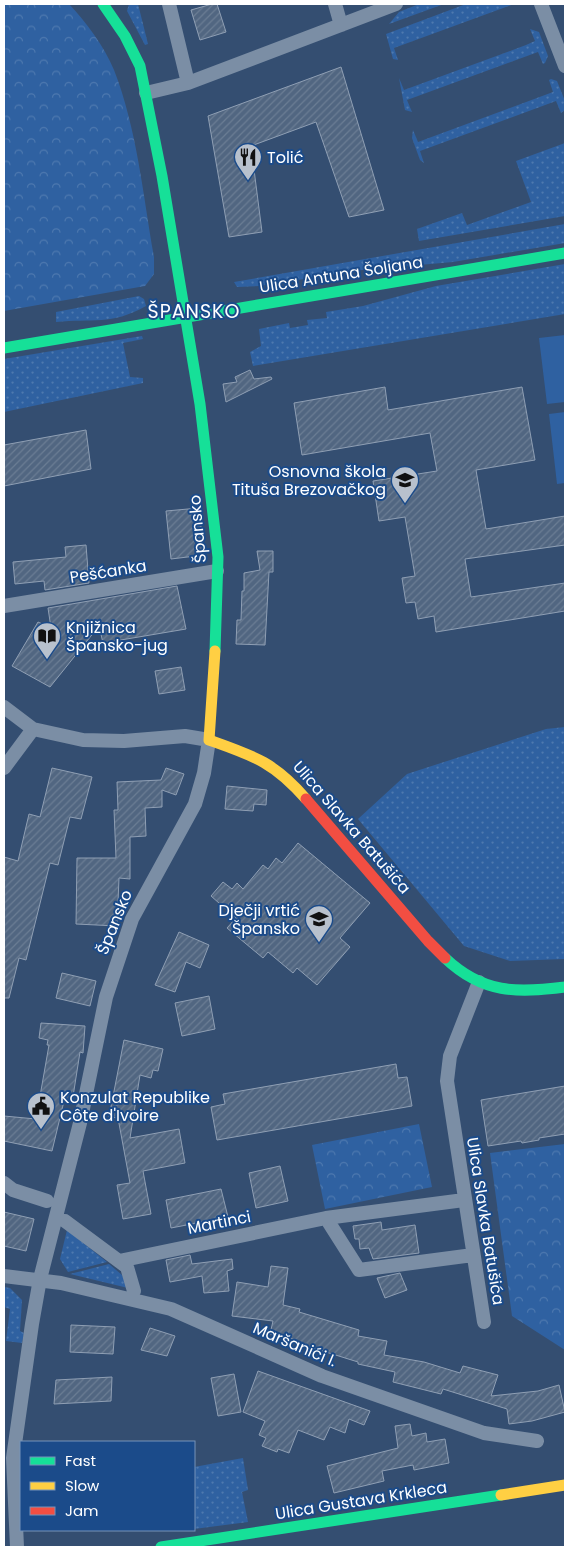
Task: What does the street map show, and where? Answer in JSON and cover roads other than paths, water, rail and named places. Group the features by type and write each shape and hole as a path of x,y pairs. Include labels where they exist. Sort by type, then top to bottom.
{"street":[{"name":"Špansko","path":"17,1547 12,1458 40,1279 80,1123 106,996 120,948 141,900 195,804 204,773 209,740 217,623 218,571 215,517 186,316 146,93 140,66 132,48 104,4"},
{"path":"168,4 188,82"},
{"path":"335,4 341,25"},
{"path":"146,93 188,82 396,4"},
{"path":"541,4 565,66"},
{"name":"Ulica Antuna Šoljana","path":"4,348 565,254"},
{"name":"Pešćanka","path":"4,606 218,571"},
{"name":"Ulica Slavka Batušića","path":"4,708 33,729 83,740 124,741 185,736 209,740 257,757 288,778 428,941 455,967 479,982 502,989 526,992 565,988"},
{"path":"4,768 33,729"},
{"name":"Ulica Slavka Batušića","path":"479,982 450,1056 447,1081 484,1322"},
{"path":"4,1183 13,1190 48,1201"},
{"name":"Martinci","path":"119,1261 326,1218 464,1200"},
{"path":"326,1218 359,1270 474,1255"},
{"path":"65,1220 127,1267 134,1291"},
{"name":"Maršanići I.","path":"4,1276 40,1279 171,1309 331,1379 484,1433 537,1441"},
{"name":"Ulica Gustava Krkleca","path":"161,1547 565,1485"}],"place":[{"name":"Tolić","path":"248,181"},
{"name":"Osnovna škola Tituša Brezovačkog","path":"405,504"},
{"name":"Knjižnica Špansko-jug","path":"47,660"},
{"name":"Dječji vrtić Špansko","path":"319,943"},
{"name":"Konzulat Republike Côte d'Ivoire","path":"41,1130"}],"district":[{"name":"ŠPANSKO","path":"194,311"}]}
